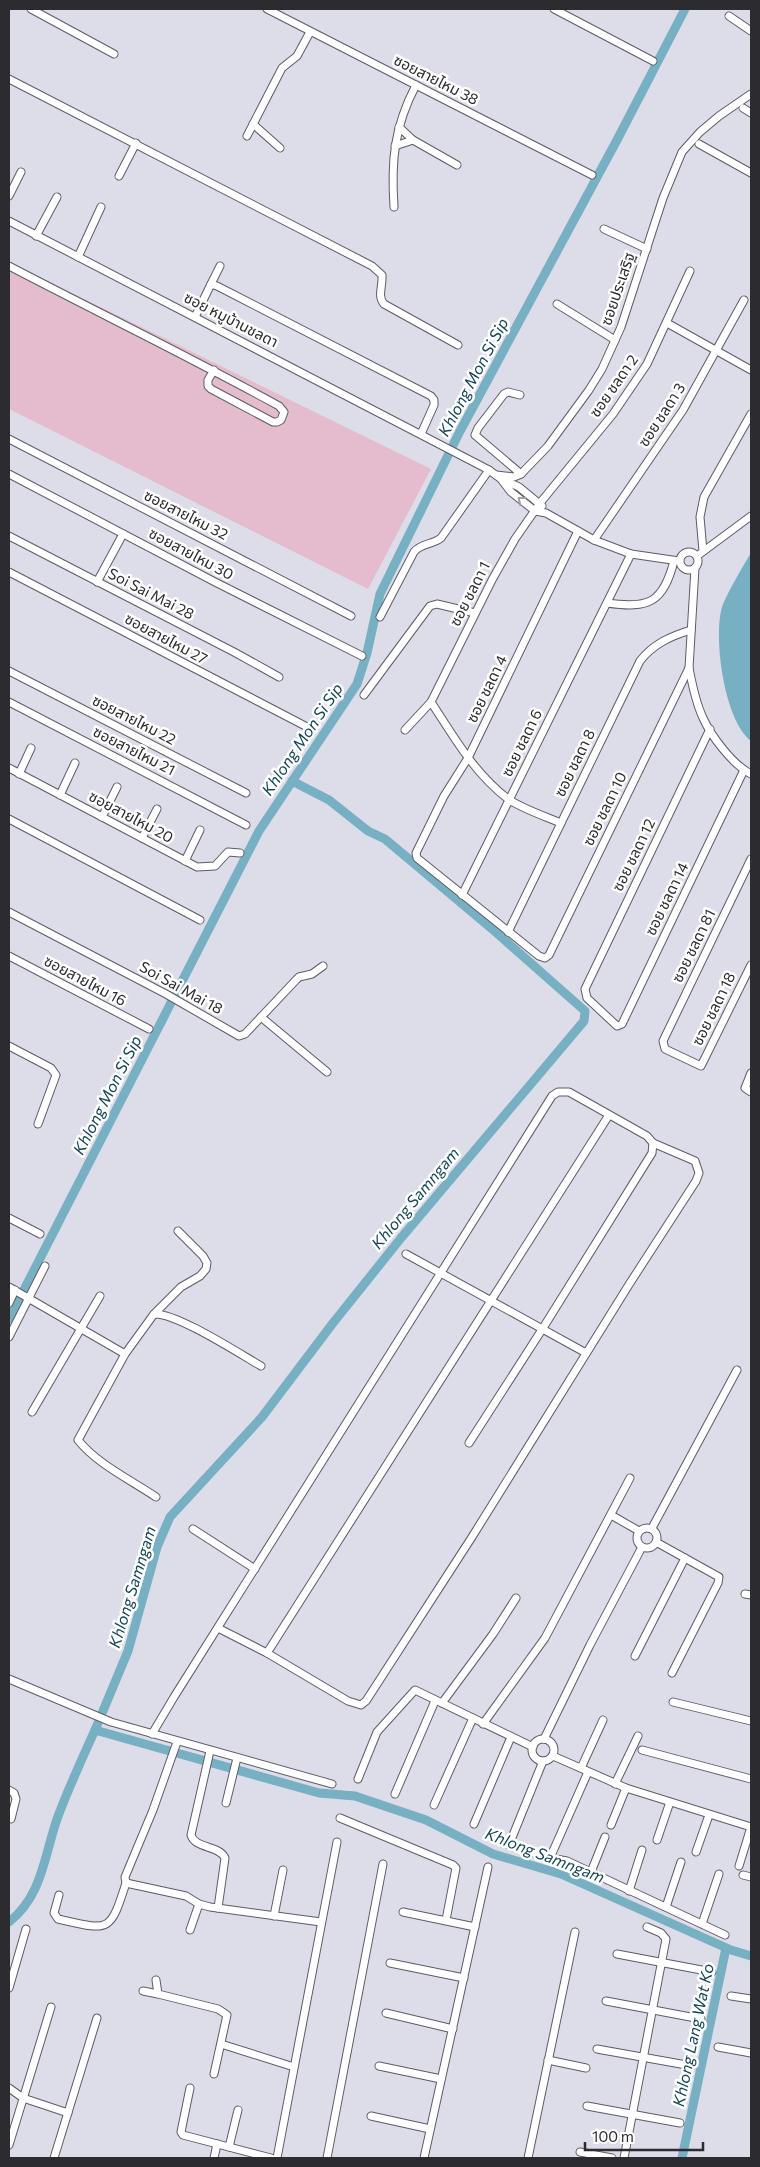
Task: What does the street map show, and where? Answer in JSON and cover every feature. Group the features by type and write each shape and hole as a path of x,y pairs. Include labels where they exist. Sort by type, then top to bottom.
{"street":[{"path":"31,9 114,54"},
{"name":"ซอยสายไหม 38","path":"267,9 592,176"},
{"path":"554,9 653,61"},
{"path":"729,16 751,31"},
{"path":"247,136 282,68 297,56 310,32"},
{"path":"9,79 372,266 382,276 380,295 384,304 458,345"},
{"path":"394,208 392,167 395,146 407,103 416,85"},
{"name":"ซอยประเสริฐ","path":"521,474 548,446 602,369 615,340 663,198 682,152 700,132 719,116 751,94"},
{"path":"743,108 751,113"},
{"path":"253,124 280,148"},
{"path":"399,127 413,140 457,165"},
{"path":"395,146 413,140"},
{"path":"119,176 136,144"},
{"path":"699,144 751,173"},
{"path":"9,196 21,172"},
{"path":"36,236 57,197"},
{"path":"78,257 101,207"},
{"name":"ซอย หมูบ้านชลดา","path":"9,221 512,482 540,503"},
{"path":"604,229 646,249"},
{"path":"9,266 214,370 282,408 284,412 282,420 273,422 211,390 208,386 208,380 214,370"},
{"path":"195,317 220,266"},
{"name":"ซอย ชลดา 2","path":"540,503 623,401 647,364 690,271"},
{"path":"211,284 431,396 434,405 421,434"},
{"name":"ซอย ชลดา 3","path":"594,540 683,410 744,300"},
{"path":"557,304 615,340"},
{"path":"667,323 751,370"},
{"path":"496,475 514,477 521,474 475,435 478,428 504,394 508,392 520,395"},
{"path":"751,414 704,497 700,517 700,553 695,568 689,668 703,718 723,749 744,770 751,774"},
{"name":"ซอยสายไหม 32","path":"9,439 351,616"},
{"name":"ซอยสายไหม 30","path":"9,474 215,582 362,656"},
{"path":"496,475 511,492 535,510 546,513 594,540 631,554 677,561 683,568 691,570 695,568"},
{"path":"380,618 414,552 422,545 433,543 441,538 496,475"},
{"path":"540,503 546,513"},
{"name":"ซอย ชลดา 1","path":"405,730 432,702 475,613 515,538 540,503"},
{"path":"607,603 639,605 649,602 659,595 667,585 682,554 690,551 700,553 751,516"},
{"name":"ซอย ชลดา 4","path":"462,895 416,856 444,796 468,758 578,531"},
{"path":"97,582 123,534"},
{"name":"Soi Sai Mai 28","path":"9,536 234,652 279,678"},
{"name":"ซอย ชลดา 6","path":"462,895 631,554"},
{"name":"ซอยสายไหม 27","path":"9,572 311,729"},
{"path":"364,695 430,606 437,604 475,613"},
{"name":"ซอย ชลดา 8","path":"508,932 640,660 647,652 666,640 691,630"},
{"name":"ซอย ชลดา 10","path":"508,932 542,958 549,955 689,668"},
{"name":"ซอยสายไหม 22","path":"9,671 246,793"},
{"name":"ซอยสายไหม 21","path":"9,702 246,825"},
{"path":"432,702 468,758 484,777 510,800 561,823"},
{"name":"ซอย ชลดา 12","path":"607,1019 587,998 585,988 710,729"},
{"path":"19,774 31,748"},
{"path":"60,795 75,763"},
{"name":"ซอยสายไหม 20","path":"9,768 197,867 217,866 228,852 240,853"},
{"name":"ซอย ชลดา 14","path":"607,1019 617,1026 622,1024 744,770"},
{"path":"102,817 117,787"},
{"path":"142,838 157,809"},
{"path":"9,819 200,920"},
{"path":"185,861 200,830"},
{"name":"ซอย ชลดา 81","path":"701,1066 664,1049 662,1046 751,859"},
{"path":"462,895 508,932"},
{"name":"Soi Sai Mai 18","path":"9,912 166,994 239,1036 245,1034 299,977 312,974 323,966"},
{"name":"ซอยสายไหม 16","path":"9,956 149,1029"},
{"name":"ซอย ชลดา 18","path":"701,1066 751,965"},
{"path":"261,1017 327,1072"},
{"path":"9,1046 51,1068 56,1075 38,1124"},
{"path":"748,1090 751,1073"},
{"path":"152,1734 218,1628 255,1569 442,1273 552,1096 558,1092 569,1092 647,1136 653,1143 694,1161 699,1173 686,1198 586,1353 478,1528 366,1701 360,1705 348,1701 267,1653 218,1628"},
{"path":"267,1653 609,1115"},
{"path":"469,1442 543,1328 652,1153 653,1143"},
{"path":"9,1218 40,1234"},
{"path":"156,1497 83,1448 78,1440 125,1354 154,1314 181,1287 200,1276 206,1269 207,1263 203,1256 178,1231"},
{"path":"406,1254 586,1353"},
{"path":"9,1337 45,1266"},
{"path":"9,1303 14,1290 83,1328 125,1354"},
{"path":"32,1412 83,1328 100,1296"},
{"path":"154,1314 161,1313 199,1330 261,1366"},
{"path":"652,1528 737,1370"},
{"path":"483,1724 545,1638 630,1478"},
{"path":"611,1515 639,1531"},
{"path":"642,1547 637,1538 639,1531 645,1528 652,1528"},
{"path":"642,1547 652,1547 656,1542 656,1533 652,1528"},
{"path":"193,1529 255,1569"},
{"path":"656,1542 719,1577 718,1583 672,1673"},
{"path":"544,1739 590,1645 642,1547"},
{"path":"635,1656 685,1558"},
{"path":"395,1794 439,1702 493,1634 516,1598"},
{"path":"9,1679 111,1722 152,1734 176,1744 332,1784"},
{"path":"358,1779 377,1732 415,1690 533,1747"},
{"path":"673,1702 751,1721"},
{"path":"434,1805 473,1718"},
{"path":"581,1768 603,1720"},
{"path":"615,1784 638,1736"},
{"path":"474,1824 511,1737"},
{"path":"553,1756 553,1745 544,1739 538,1740 533,1747 537,1760 543,1761 553,1756 626,1788 751,1827 739,1866"},
{"path":"59,1896 54,1910 55,1917 89,1926 103,1926 110,1923 114,1918 126,1883 125,1877 153,1810 176,1744"},
{"path":"642,1750 751,1779"},
{"path":"210,1753 191,1835 195,1842 221,1853 225,1858 218,1908"},
{"path":"226,1803 236,1760"},
{"path":"543,1761 509,1845 550,1858 567,1861 725,1935"},
{"path":"550,1858 588,1772"},
{"path":"611,1825 626,1788"},
{"path":"9,1790 16,1795 11,1819"},
{"path":"657,1840 670,1802"},
{"path":"696,1852 709,1815"},
{"path":"340,1818 456,1868 446,1920"},
{"path":"590,1872 605,1837"},
{"path":"277,2158 337,1842"},
{"path":"629,1890 642,1850"},
{"path":"666,1907 681,1862"},
{"path":"327,2158 383,1864"},
{"path":"424,2158 488,1867"},
{"path":"274,1916 283,1870"},
{"path":"702,1924 719,1874"},
{"path":"743,1875 751,1877"},
{"path":"126,1883 186,1896 199,1904 218,1908 321,1922"},
{"path":"190,1930 199,1904"},
{"path":"403,1912 475,1926"},
{"path":"624,2158 665,1943 665,1936 647,1927"},
{"path":"9,1988 26,1929"},
{"path":"528,2158 575,1932"},
{"path":"618,1954 712,1972"},
{"path":"390,1963 464,1978"},
{"path":"156,1980 158,1994"},
{"path":"143,1991 225,2012 226,2018 214,2074"},
{"path":"731,1996 751,1999"},
{"path":"606,2001 702,2019"},
{"path":"9,2143 51,2007"},
{"path":"386,2013 453,2029"},
{"path":"54,2158 97,2018"},
{"path":"221,2044 294,2067"},
{"path":"718,2047 751,2053"},
{"path":"597,2049 692,2066"},
{"path":"548,2060 586,2068"},
{"path":"379,2066 441,2079"},
{"path":"9,2088 23,2098 68,2113"},
{"path":"190,2088 181,2134 271,2158"},
{"path":"587,2106 680,2123"},
{"path":"229,2147 238,2110"},
{"path":"370,2116 430,2129"},
{"path":"214,2158 217,2144"},
{"path":"580,2152 612,2158"}],"shaded area":[{"path":"9,262 431,469 368,589 9,409"}],"water":[{"path":"751,553 751,741 742,731 734,716 728,698 723,678 719,638 722,607"}],"waterway":[{"name":"Khlong Mon Si Sip","path":"9,1319 259,831 357,684 367,653 380,594 459,433 617,140 685,9"},
{"name":"Khlong Samngam","path":"95,1730 128,1651 157,1547 170,1517 262,1417 333,1323 401,1238 584,1021 585,1011 491,928 385,839 368,831 329,800 292,781"},
{"name":"Khlong Samngam","path":"9,1922 29,1900 41,1875 57,1819 95,1730 319,1793 355,1796 426,1820 493,1854 561,1874 731,1950 751,1956"},
{"name":"Khlong Lang Wat Ko","path":"682,2158 726,1948"}]}
